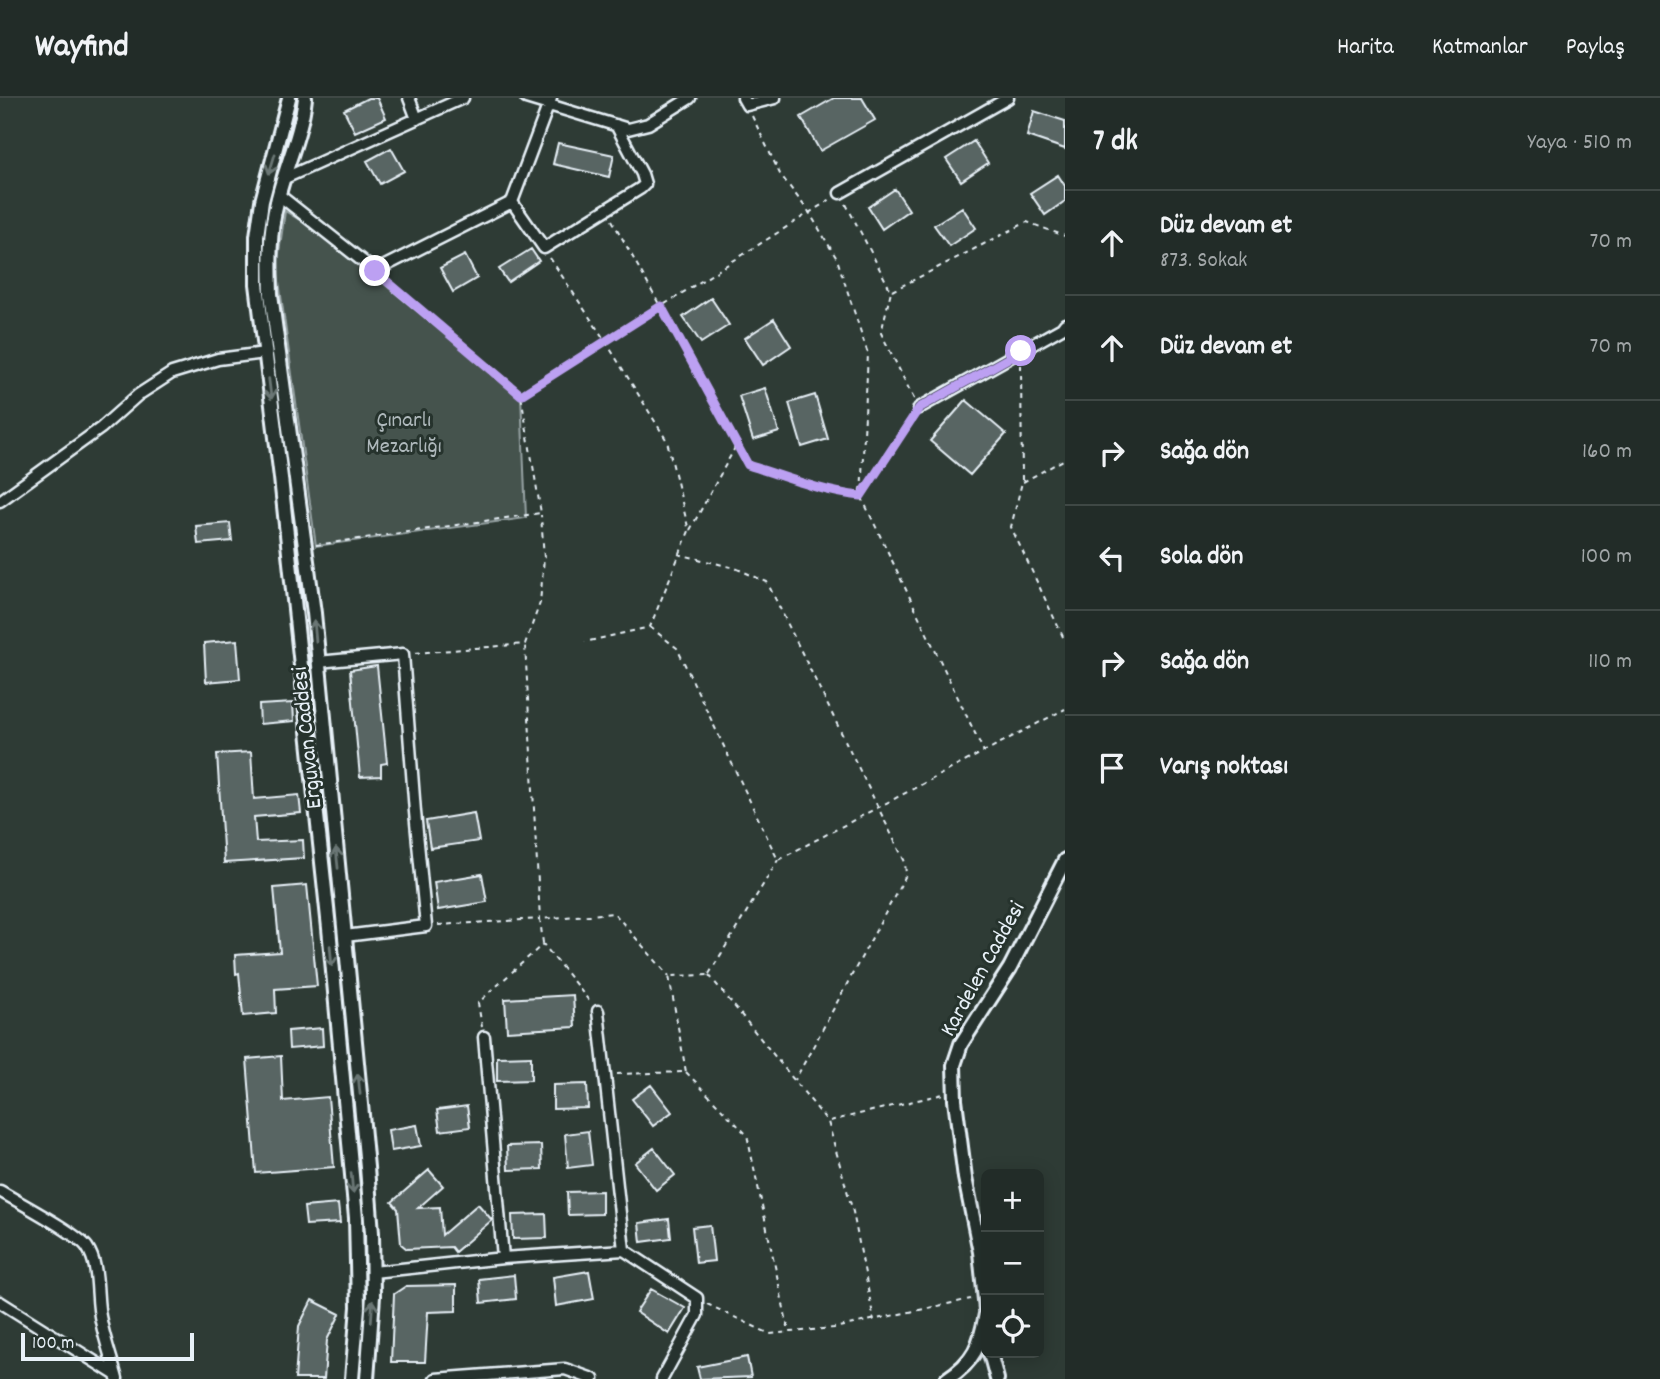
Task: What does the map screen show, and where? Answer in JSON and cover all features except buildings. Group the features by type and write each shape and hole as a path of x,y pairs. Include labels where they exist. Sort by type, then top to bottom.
{"street":[{"path":"289,98 262,201 257,236 257,284 326,901 356,1218 358,1307 352,1379"},
{"name":"Erguvan Caddesi","path":"305,98 301,128 279,195 271,240 271,294 318,662 367,1167 373,1272 367,1379"},
{"path":"408,98 417,119"},
{"path":"285,178 463,98"},
{"path":"526,98 550,101 628,129 638,128 690,98"},
{"path":"745,102 775,98"},
{"path":"840,193 1008,98"},
{"path":"279,195 375,271 512,202 550,101"},
{"path":"512,202 544,248 635,193 645,184 616,125"},
{"path":"919,408 1064,327"},
{"path":"0,501 101,428 138,395 172,373 218,359 265,353"},
{"path":"318,662 403,654 426,926 345,936"},
{"name":"Kardelen Caddesi","path":"985,1295 954,1091 957,1054 1010,968 1065,860"},
{"path":"598,1011 624,1250"},
{"path":"484,1037 503,1258"},
{"path":"0,1191 75,1237 88,1249 94,1266 100,1320 117,1377"},
{"path":"373,1272 503,1258 624,1250 697,1298 697,1315 662,1379"},
{"path":"0,1302 117,1377"},
{"name":"Kardelen Caddesi","path":"947,1379 964,1368 981,1342"},
{"path":"991,1358 997,1379"},
{"path":"435,1379 565,1369 593,1379"}],"path":[{"path":"745,102 780,174 809,212 837,259 868,354 861,496 984,752"},
{"path":"521,395 840,193 891,291 881,333 919,408 861,496"},
{"path":"606,210 748,465 820,489 861,496"},
{"path":"891,291 1027,222 1065,236"},
{"path":"544,248 667,441 689,531"},
{"path":"375,271 521,395 541,513 544,558 540,603 525,644 543,944 598,1011"},
{"path":"1021,351 1022,482 1011,527 1065,641"},
{"path":"650,627 678,554 737,444"},
{"path":"1022,482 1065,459"},
{"path":"305,547 541,513"},
{"path":"678,554 735,568 767,582 905,862 906,875 795,1080"},
{"path":"584,642 650,627"},
{"path":"650,627 677,648 778,860"},
{"path":"403,654 525,644"},
{"path":"709,975 778,860 1065,709"},
{"path":"426,926 614,913 669,976 686,1072 747,1135 789,1332"},
{"path":"484,1037 478,1003 543,944"},
{"path":"709,975 828,1122 853,1212 874,1320"},
{"path":"669,976 709,975"},
{"path":"605,1075 686,1072"},
{"path":"828,1122 954,1091"},
{"path":"697,1298 769,1334 981,1308"}],"green space":[{"name":"Çınarlı Mezarlığı","path":"285,211 324,235 521,395 526,518 316,546 277,267"}],"route":[{"path":"375,271 521,395 661,306 748,465 820,489 861,496 919,408 1021,351"}]}
